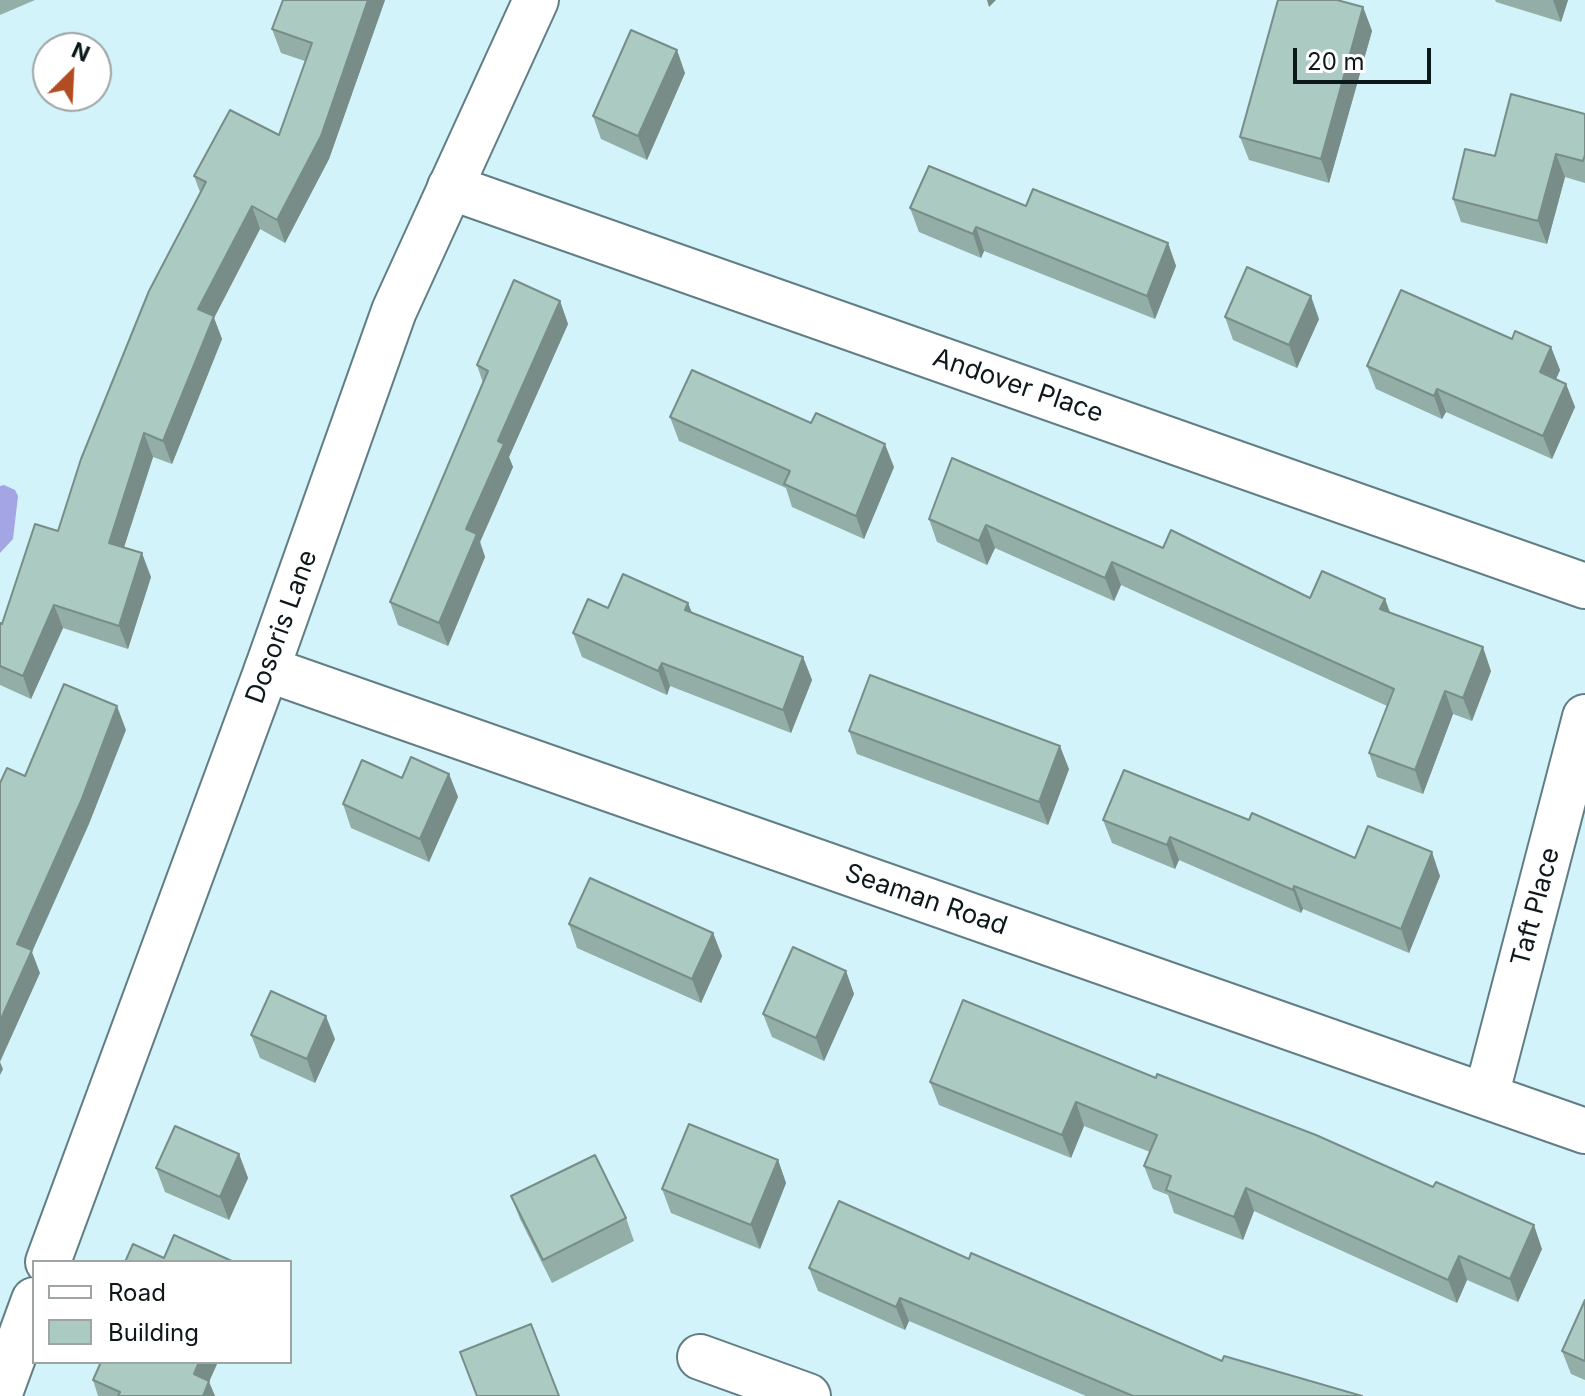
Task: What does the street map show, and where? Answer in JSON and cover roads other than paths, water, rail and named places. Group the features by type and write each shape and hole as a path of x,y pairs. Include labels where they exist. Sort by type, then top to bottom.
{"street":[{"name":"Dosoris Lane","path":"49,1260 267,669 394,311 536,0"},
{"name":"Andover Place","path":"450,187 1585,586"},
{"name":"Seaman Road","path":"267,669 1585,1131"},
{"name":"Taft Place","path":"1486,1096 1585,717"},
{"path":"0,1393 32,1305"},
{"path":"700,1357 808,1396"}],"water":[{"path":"0,486 15,490 18,496 13,539 0,553"}]}
